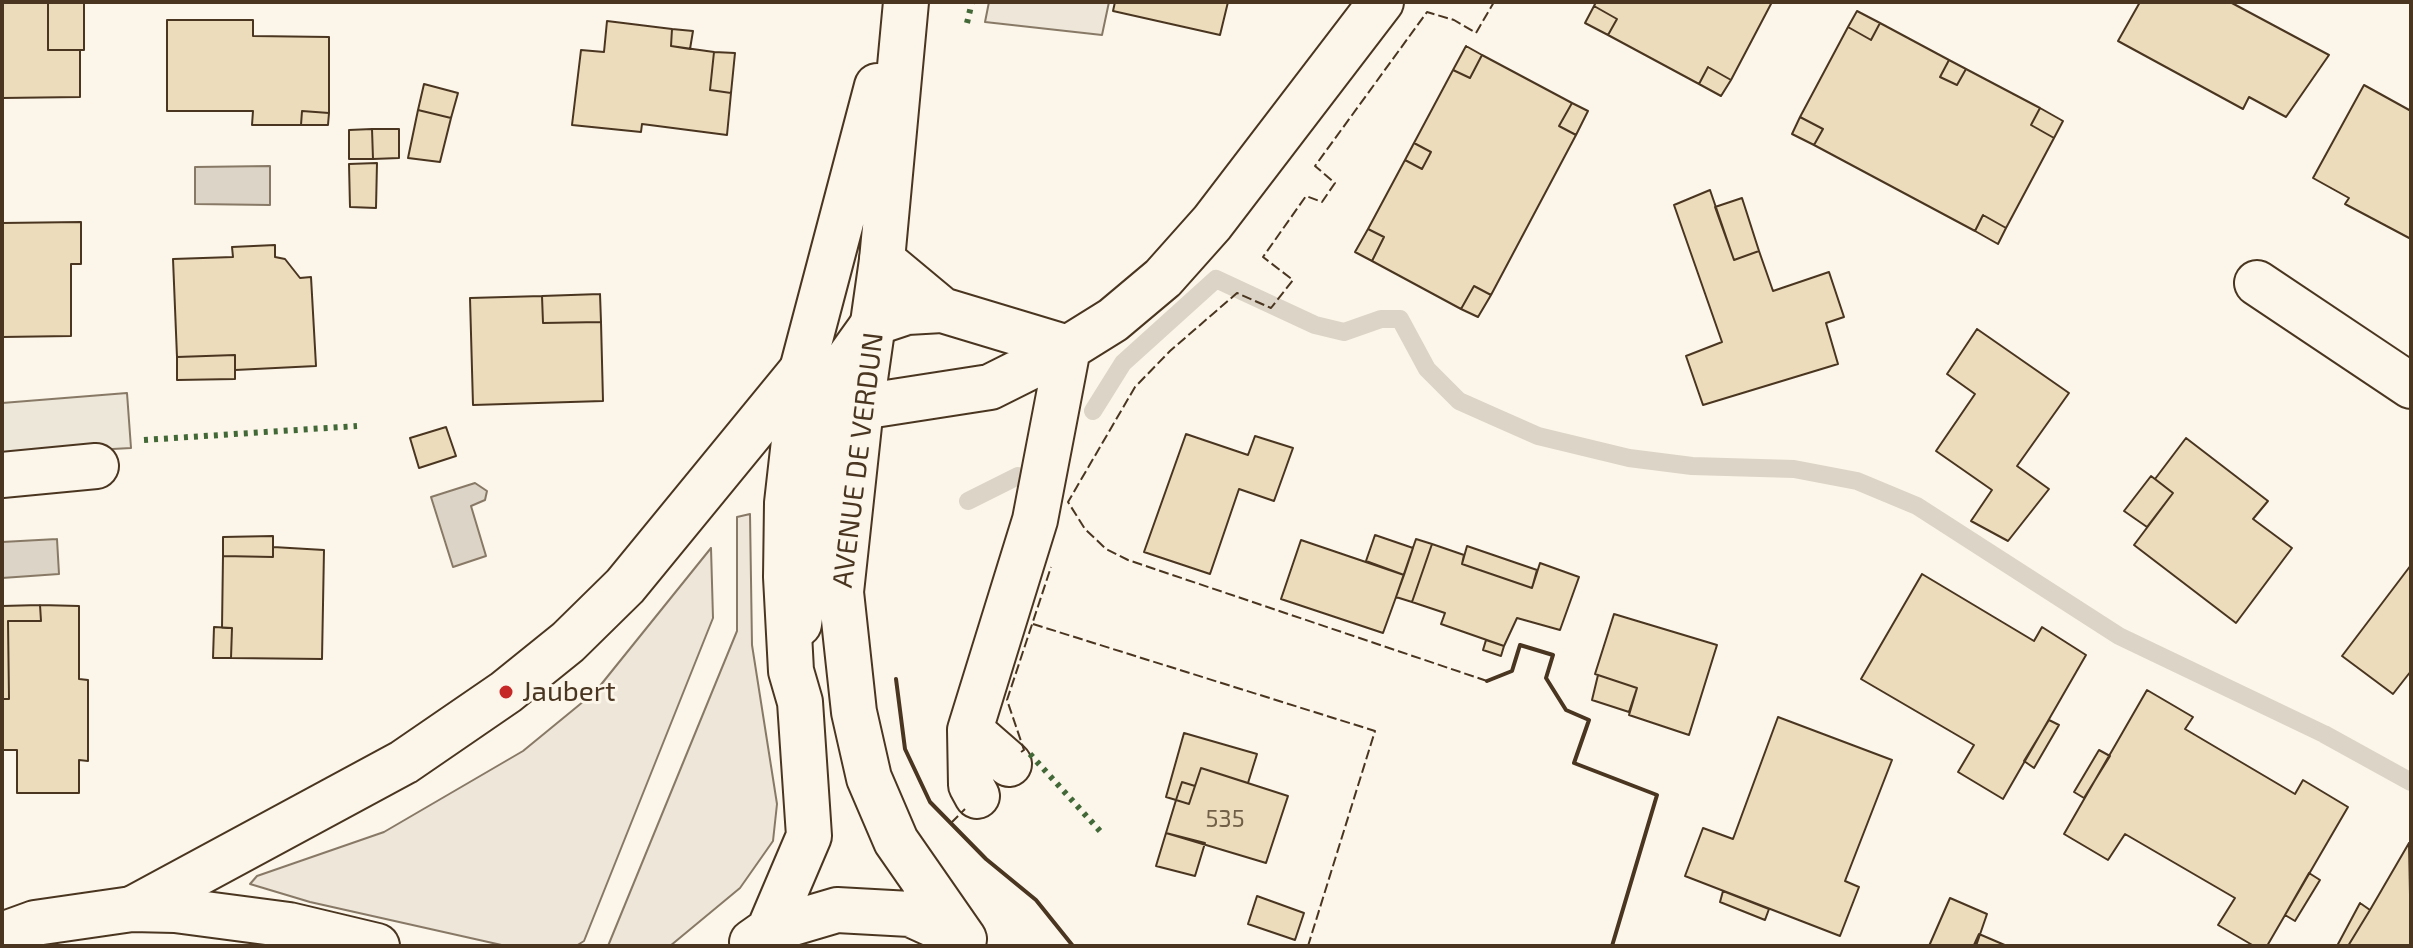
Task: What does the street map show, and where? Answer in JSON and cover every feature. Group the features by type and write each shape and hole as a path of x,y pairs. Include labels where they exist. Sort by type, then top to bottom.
{"street":[{"name":"AVENUE DE VERDUN","path":"758,938 809,836 800,702 791,671 787,503 802,370 900,2"},
{"name":"AVENUE DE VERDUN","path":"906,2 882,260 861,407 841,592 854,712 869,778 896,841 970,942"},
{"path":"861,407 990,387 1068,348 1113,320 1163,278 1212,223 1381,2"},
{"path":"882,260 942,310"},
{"path":"2257,283 2407,376"},
{"path":"791,671 836,376 874,323 907,312 942,310 1068,348"},
{"path":"977,796 971,785 970,730 1035,520 1068,348"},
{"path":"132,909 404,762 531,672 568,642 625,586 802,370"},
{"path":"2,475 96,466"},
{"path":"970,730 1009,764"},
{"path":"2,935 35,923 132,909 175,910 289,925 377,946"},
{"path":"758,938 837,910 910,914 970,942"}],"shaded area":[{"path":"989,2 1109,2 1102,35 985,22"},
{"path":"270,166 270,205 195,204 195,167"},
{"path":"127,393 131,448 2,455 2,403"},
{"path":"475,483 487,491 485,500 471,506 486,556 453,567 431,497"},
{"path":"750,514 752,645 777,804 773,841 740,888 670,946 608,946 737,631 737,517"},
{"path":"57,539 59,574 2,578 2,542"},
{"path":"711,548 713,618 584,941 576,946 506,946 310,902 250,884 257,876 384,832 523,751 595,692"}],"building":[{"path":"2,2 48,2 48,50 80,50 80,97 2,98"},
{"path":"48,2 84,2 84,50 48,50"},
{"path":"1115,2 1228,2 1220,35 1113,11"},
{"path":"1596,2 1772,2 1731,80 1708,67 1699,84 1608,35 1617,19 1594,6"},
{"path":"2140,2 2230,2 2329,55 2286,117 2249,97 2243,109 2118,41"},
{"path":"1594,6 1617,19 1608,35 1585,23"},
{"path":"1857,11 1880,23 1871,40 1848,27"},
{"path":"167,20 253,20 253,36 329,37 329,113 302,111 301,125 252,125 253,111 167,111"},
{"path":"607,21 672,29 671,46 714,52 710,90 731,93 727,135 642,124 641,132 572,125 581,50 604,52"},
{"path":"1880,23 1949,60 1940,77 1957,85 1966,69 2040,108 2031,125 2054,138 2006,228 1983,215 1975,231 1814,145 1823,129 1800,117 1848,27 1871,40"},
{"path":"672,29 693,31 690,49 671,46"},
{"path":"1466,46 1482,55 1470,78 1453,70"},
{"path":"714,52 735,53 731,93 710,90"},
{"path":"1482,55 1572,103 1559,126 1576,135 1491,295 1474,286 1461,309 1372,261 1384,237 1368,229 1405,160 1422,169 1431,152 1414,143 1453,70 1470,78"},
{"path":"1949,60 1966,69 1957,85 1940,77"},
{"path":"1708,67 1731,80 1721,96 1699,84"},
{"path":"424,84 458,93 451,118 418,110"},
{"path":"2364,85 2411,111 2411,239 2345,204 2349,198 2313,178"},
{"path":"1572,103 1588,111 1576,135 1559,126"},
{"path":"2040,108 2063,121 2054,138 2031,125"},
{"path":"418,110 451,118 440,162 408,158"},
{"path":"302,111 329,113 328,125 301,125"},
{"path":"1800,117 1823,129 1814,145 1792,134"},
{"path":"372,129 399,129 399,158 373,159"},
{"path":"372,129 373,159 349,159 349,130"},
{"path":"1414,143 1431,152 1422,169 1405,160"},
{"path":"377,163 376,208 350,207 349,164"},
{"path":"1710,190 1734,260 1759,251 1773,291 1829,272 1844,317 1826,323 1838,364 1703,405 1686,356 1722,342 1674,205"},
{"path":"1742,198 1759,251 1734,260 1715,207"},
{"path":"1983,215 2006,228 1998,244 1975,231"},
{"path":"81,222 81,264 71,264 71,336 2,337 2,223"},
{"path":"1368,229 1384,237 1372,261 1355,252"},
{"path":"275,245 275,257 285,259 300,278 311,277 316,366 235,370 235,355 177,357 173,259 233,257 232,247"},
{"path":"1474,286 1491,295 1478,317 1461,309"},
{"path":"600,294 601,322 543,323 542,296"},
{"path":"542,296 543,323 601,322 603,401 473,405 470,298"},
{"path":"1977,329 2069,393 2017,466 2049,489 2008,541 1971,521 1992,490 1936,451 1975,394 1947,374"},
{"path":"235,355 235,379 177,380 177,357"},
{"path":"446,427 456,456 419,468 410,438"},
{"path":"1186,434 1248,455 1255,436 1293,448 1274,501 1239,489 1210,574 1144,552"},
{"path":"2186,438 2268,501 2253,519 2292,548 2236,623 2134,545 2173,493 2155,479"},
{"path":"2151,476 2173,493 2147,527 2124,511"},
{"path":"1375,535 1413,548 1404,575 1366,561"},
{"path":"273,536 273,557 223,556 223,537"},
{"path":"1416,539 1432,544 1412,602 1396,597"},
{"path":"1301,540 1404,575 1383,633 1281,599"},
{"path":"1432,544 1464,555 1462,564 1532,588 1540,563 1579,577 1560,630 1517,618 1504,646 1441,624 1445,613 1412,602"},
{"path":"1467,546 1537,570 1532,588 1462,564"},
{"path":"273,547 324,550 322,659 231,658 232,628 222,628 223,556 273,557"},
{"path":"2411,565 2411,671 2393,694 2342,656"},
{"path":"1922,574 2034,641 2042,627 2086,655 2003,799 1958,772 1974,745 1861,679"},
{"path":"40,605 41,621 8,621 9,699 2,699 2,606"},
{"path":"40,605 79,606 79,679 88,680 88,761 79,760 79,793 17,793 17,750 2,750 2,699 9,699 8,621 41,621"},
{"path":"1614,614 1717,645 1689,735 1629,715 1637,688 1595,674"},
{"path":"214,627 232,628 231,658 213,658"},
{"path":"1486,640 1504,646 1501,656 1483,650"},
{"path":"1598,675 1637,688 1629,712 1592,700"},
{"path":"2147,690 2193,717 2185,729 2295,794 2303,780 2348,807 2267,946 2254,946 2218,925 2235,898 2125,834 2108,860 2064,834"},
{"path":"1778,717 1892,760 1845,881 1859,887 1840,936 1685,876 1703,828 1733,839"},
{"path":"2049,720 2059,725 2034,768 2024,761"},
{"path":"1184,733 1257,754 1248,783 1201,768 1195,786 1182,782 1176,800 1166,797"},
{"path":"2099,750 2110,756 2084,798 2074,792"},
{"path":"1201,768 1288,796 1266,863 1166,833 1176,800 1189,804"},
{"path":"1182,782 1195,786 1189,804 1176,800"},
{"path":"1166,833 1205,843 1195,876 1156,866"},
{"path":"2409,843 2411,946 2348,946 2370,910"},
{"path":"2309,873 2320,880 2295,921 2285,915"},
{"path":"1723,891 1769,909 1765,920 1720,902"},
{"path":"1257,896 1304,913 1295,940 1248,924"},
{"path":"1950,898 1987,914 1976,946 1929,946"},
{"path":"2360,903 2370,910 2348,946 2337,946"},
{"path":"1979,934 2007,946 1974,945"}],"waterway":[{"path":"1093,411 1123,363 1216,279 1315,325 1344,332 1381,319 1400,319 1427,369 1459,401 1538,436 1629,458 1692,466 1794,469 1857,481 1917,506 2119,636 2324,734 2411,782"},
{"path":"968,501 1018,476"}],"hedge":[{"path":"967,23 972,2"},
{"path":"144,440 357,426"},
{"path":"1030,754 1100,831"}],"fence":[{"path":"1487,681 1128,560 1106,549 1085,529 1068,502 1135,387 1170,351 1237,293 1271,308 1293,280 1263,257 1306,196 1322,202 1335,183 1315,166 1427,12 1454,20 1476,33 1494,2"},
{"path":"1021,752 1024,750 1007,700 1051,567"},
{"path":"1033,624 1375,731 1308,946"},
{"path":"951,823 965,809"}],"wall":[{"path":"1487,681 1512,671 1520,645 1553,655 1546,678 1566,710 1589,720 1574,763 1657,795 1612,946"},
{"path":"896,679 905,749 930,802 986,859 1036,900 1073,946"}],"place":[{"name":"Jaubert","path":"506,692"}]}
